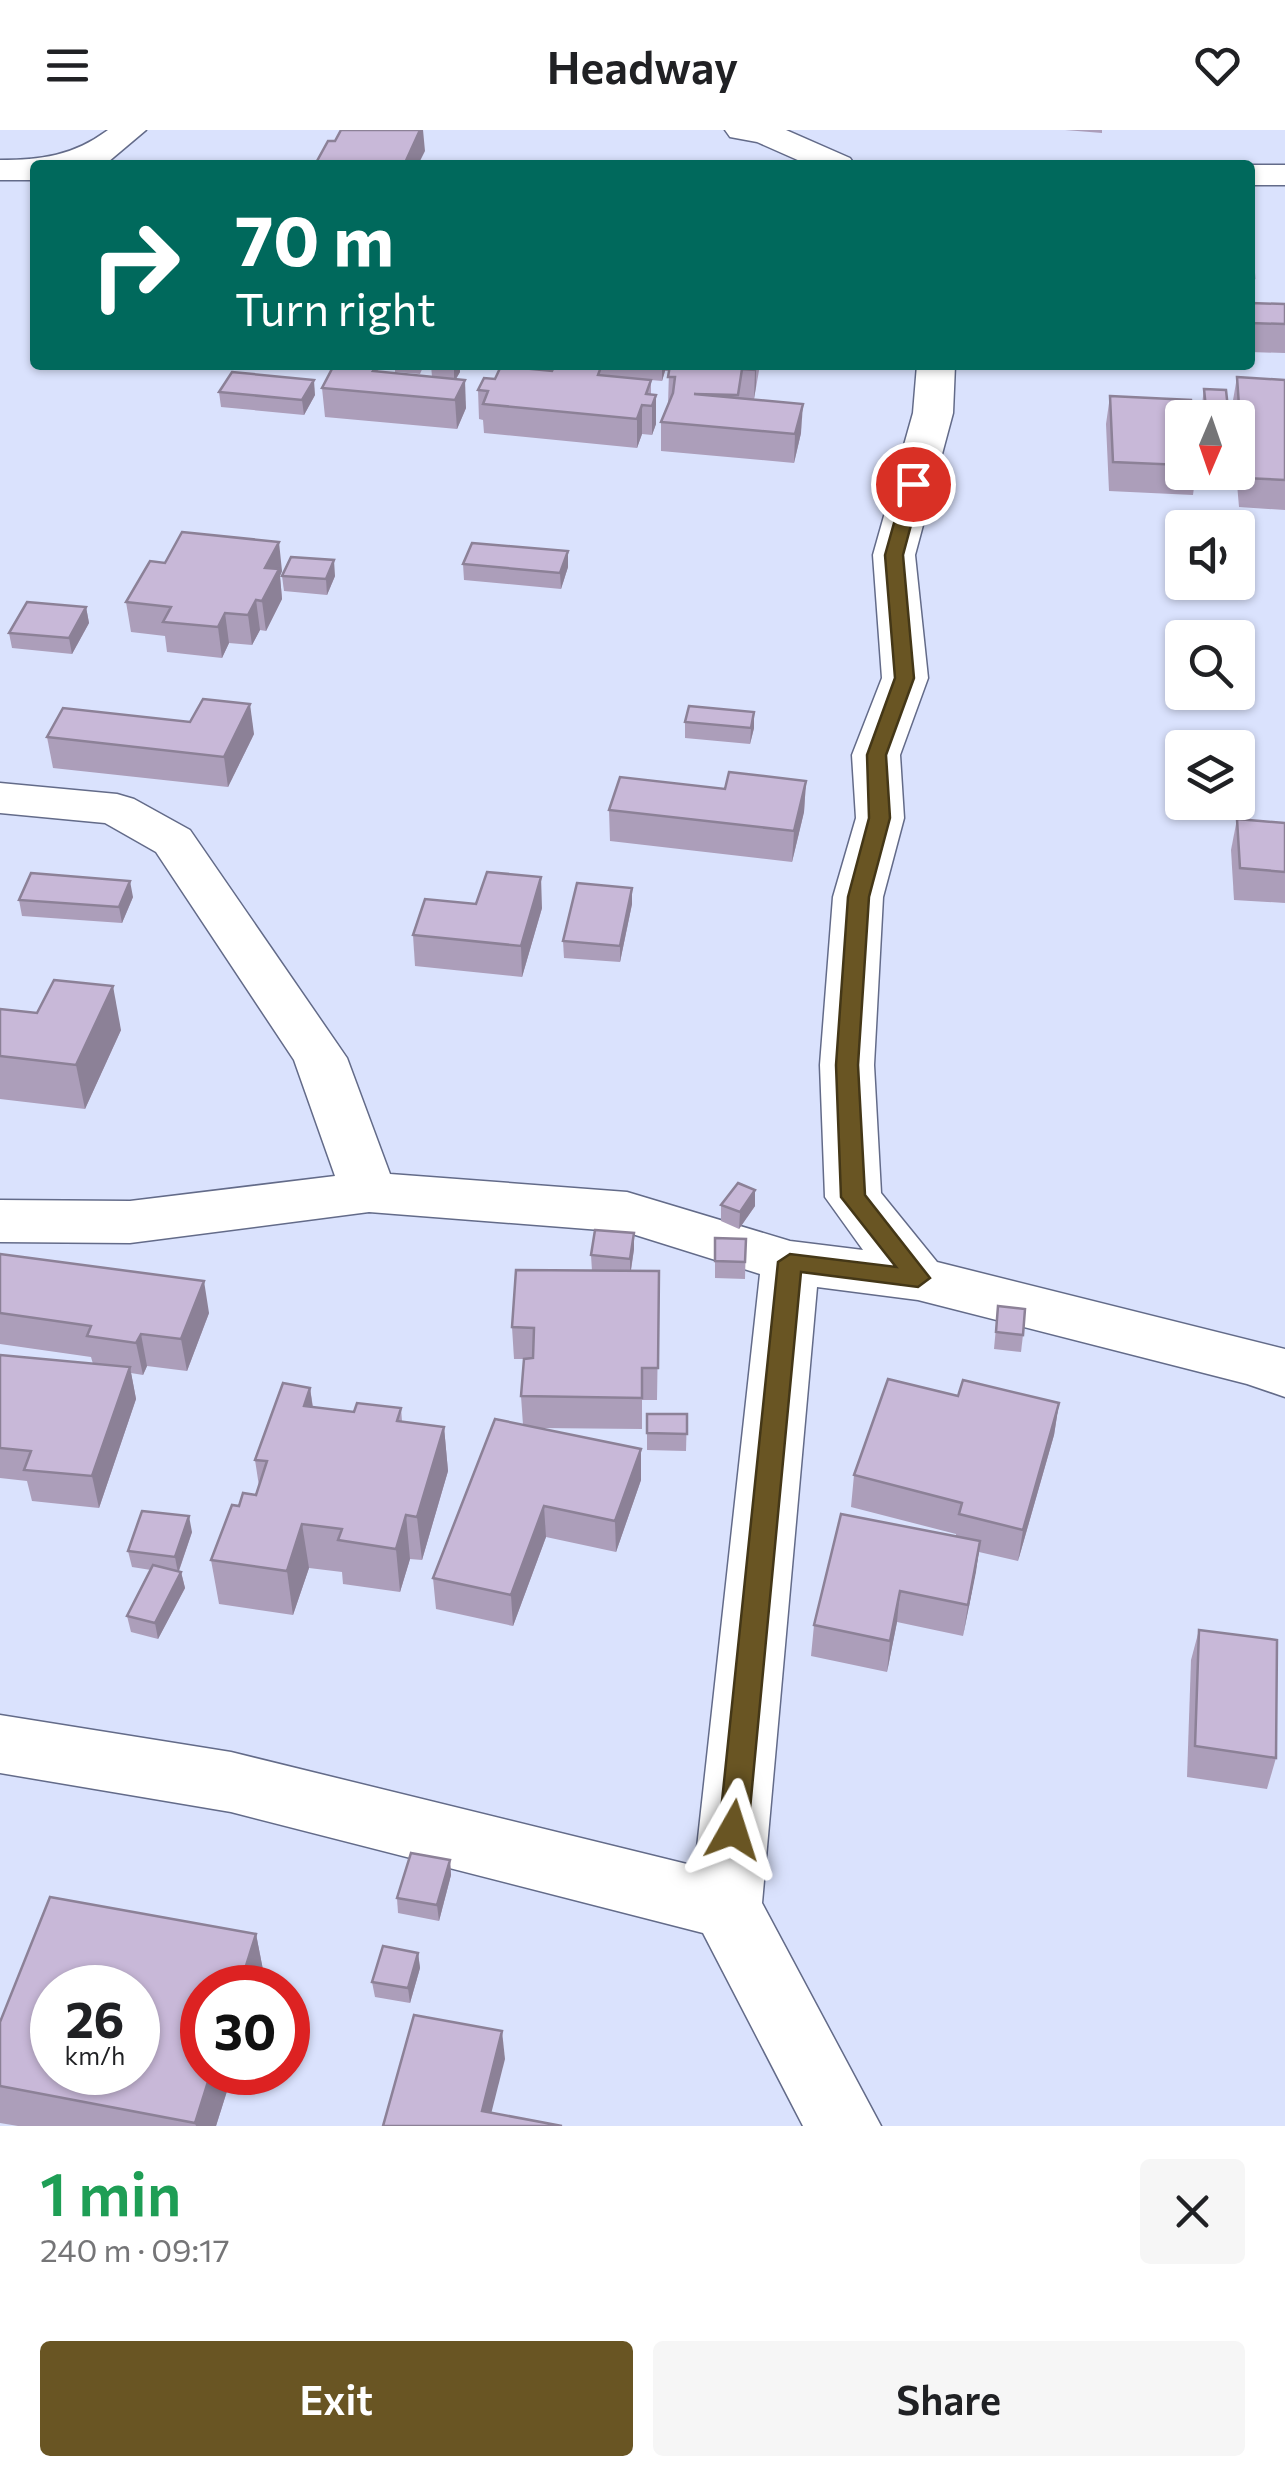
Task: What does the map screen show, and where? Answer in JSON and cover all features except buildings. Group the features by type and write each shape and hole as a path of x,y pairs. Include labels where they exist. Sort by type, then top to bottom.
{"street":[{"path":"76,160 96,155 129,130"},
{"path":"742,130 764,133 826,160"},
{"path":"0,170 30,170"},
{"path":"1255,175 1285,174"},
{"path":"918,1278 853,1197 847,1065 858,897 880,818 876,755 904,678 894,555 933,413 936,370"},
{"path":"0,798 117,809 174,841 320,1058 368,1192"},
{"path":"0,1221 130,1222 368,1192 627,1212 790,1262 918,1278 1260,1364 1285,1374"},
{"path":"790,1262 726,1906 844,2126"},
{"path":"0,1744 231,1782 458,1842 726,1906"}],"route":[{"path":"733,1830 790,1262 918,1278 853,1197 847,1065 858,897 880,818 876,755 904,678 894,555 913,484"}]}
